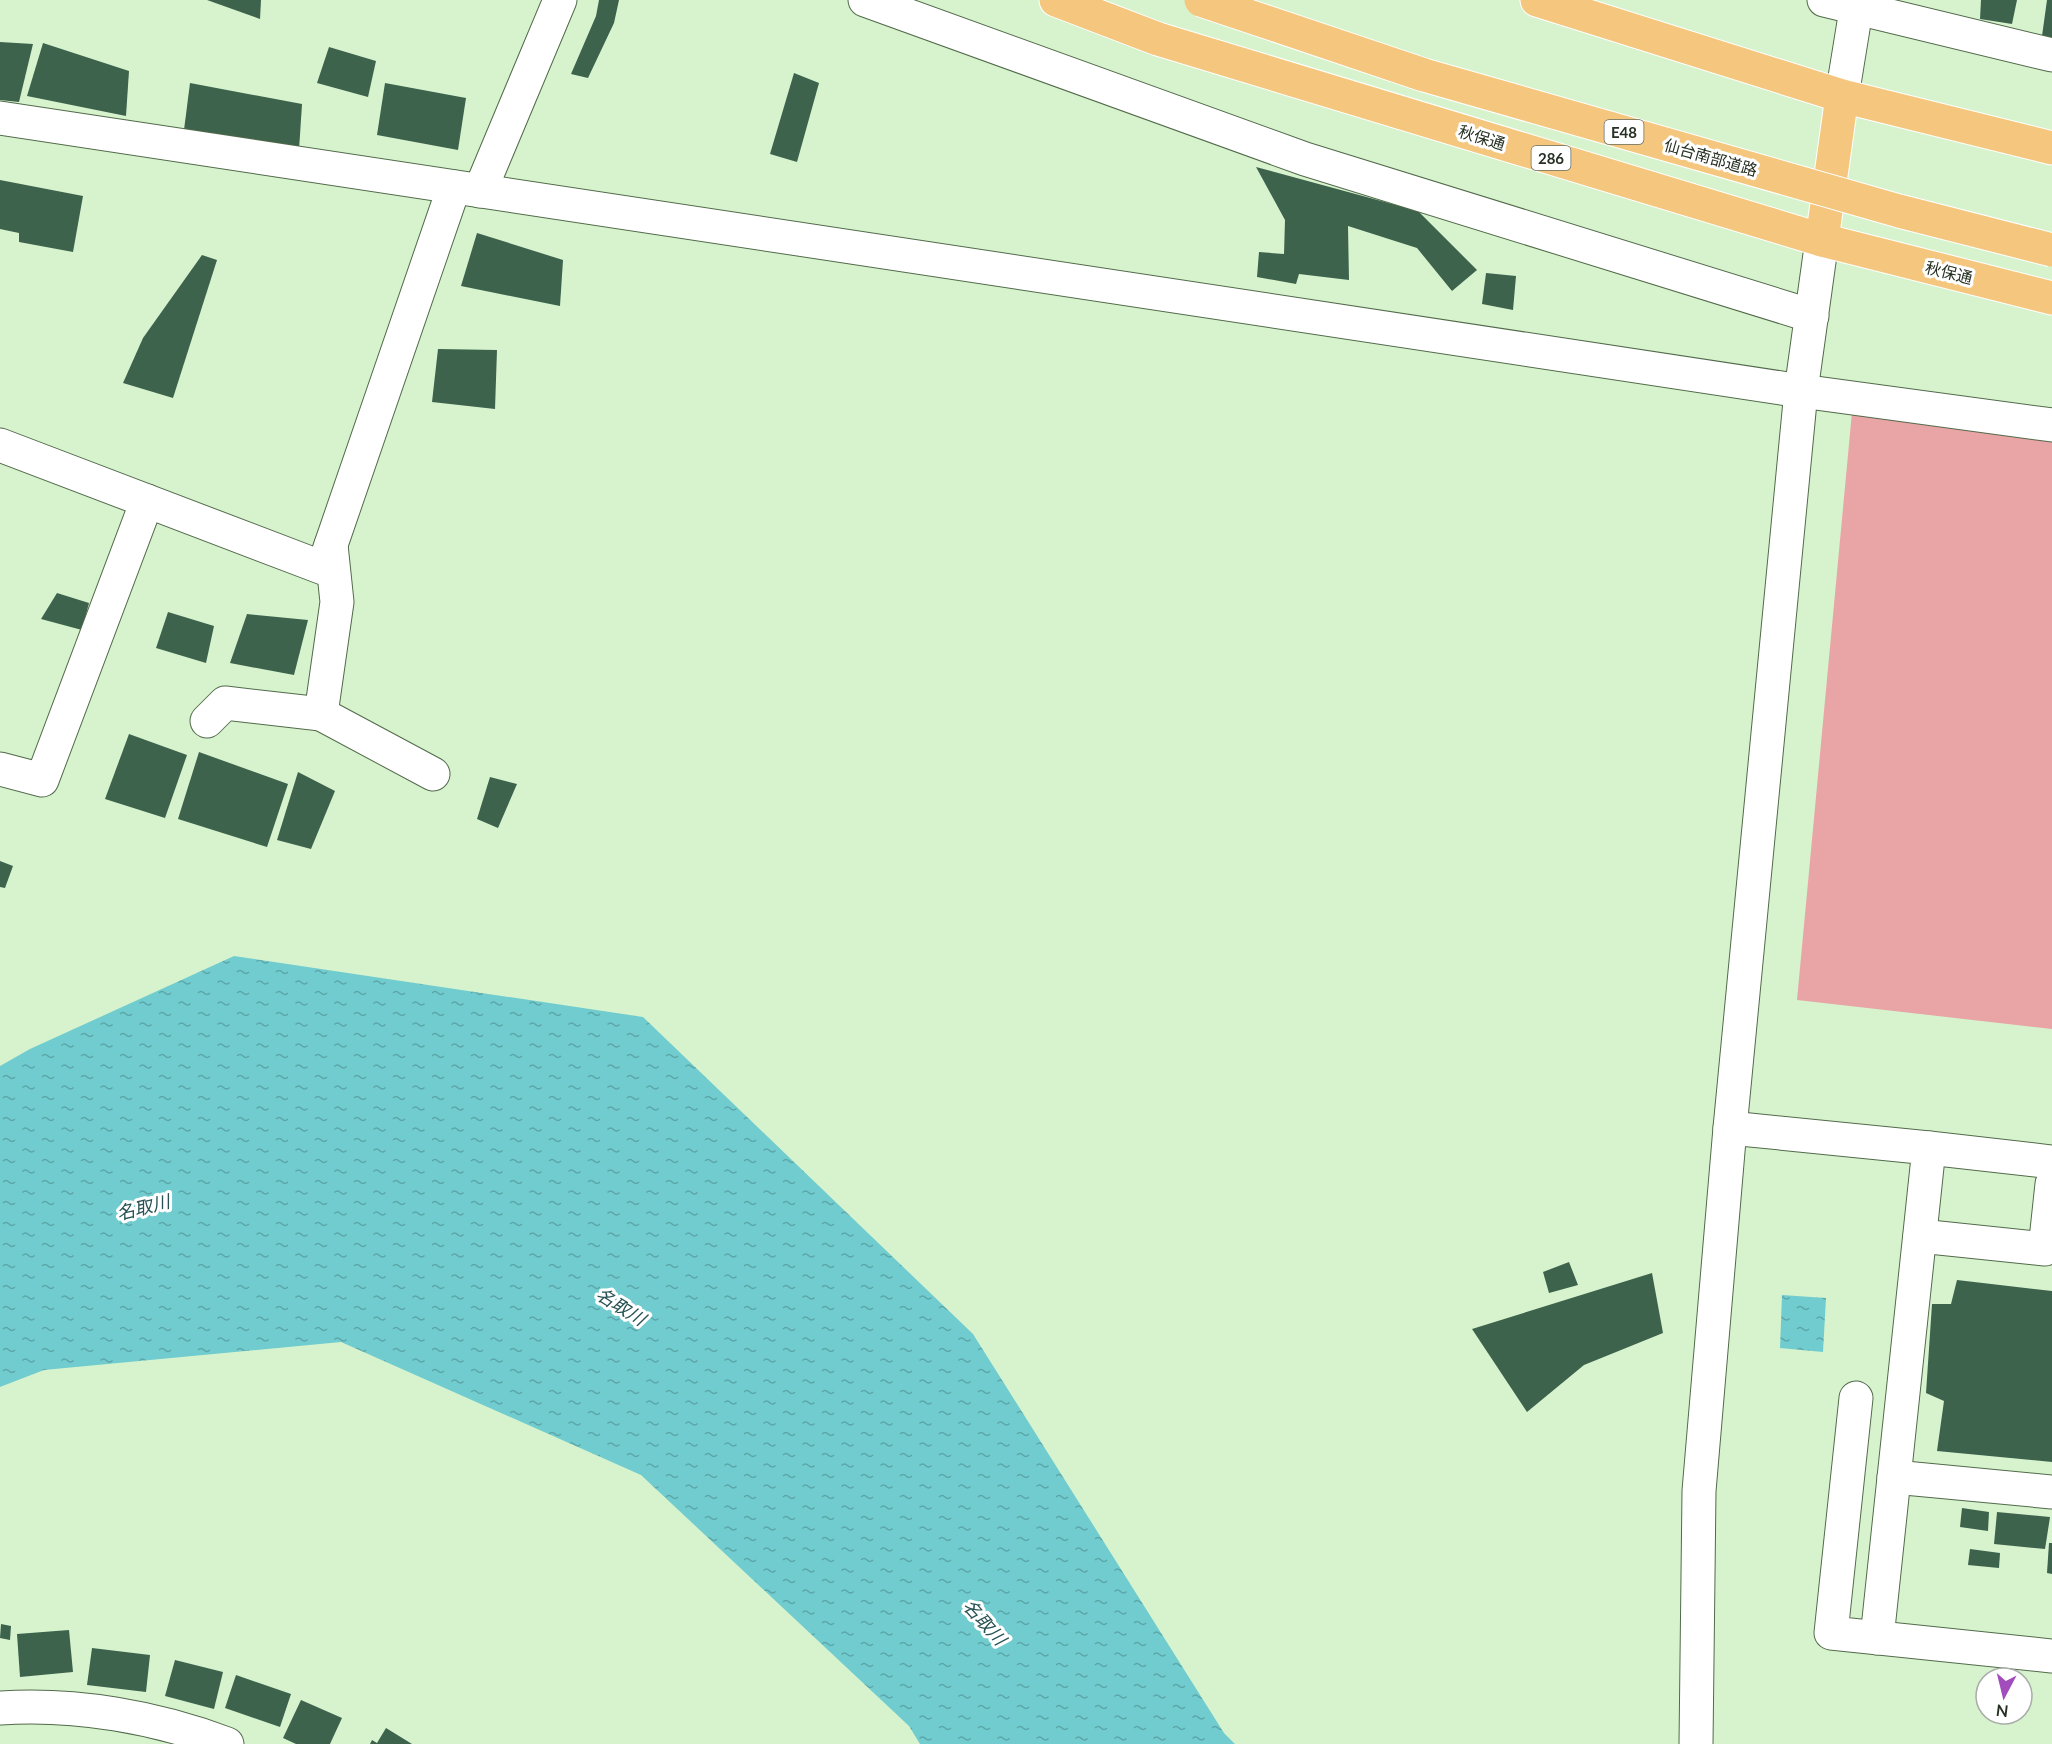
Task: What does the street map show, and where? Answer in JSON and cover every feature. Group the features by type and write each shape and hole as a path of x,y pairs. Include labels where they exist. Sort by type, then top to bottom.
{"highway":[{"name":"秋保通","path":"1056,0 1158,39 1822,240 2052,298"},
{"name":"仙台南部道路","path":"1201,0 1424,75 1899,211 2052,250"},
{"path":"1537,0 1842,96 2052,148"},
{"path":"1822,240 1842,96"}],"street":[{"path":"0,445 323,568 467,189 560,0"},
{"path":"865,0 1305,159 1812,316"},
{"path":"1824,0 1856,10 2052,55"},
{"path":"1842,96 1856,10"},
{"path":"0,118 1801,391 2052,425"},
{"path":"1696,1744 1699,1491 1730,1128 1801,391 1822,240"},
{"path":"0,769 42,780 147,501"},
{"path":"321,714 337,602 331,545"},
{"path":"207,721 225,703 321,714 433,774"},
{"path":"1730,1128 2052,1162"},
{"path":"1877,1638 1929,1149"},
{"path":"1920,1236 2045,1249 2052,1184"},
{"path":"1856,1398 1831,1633 2052,1656"},
{"path":"1894,1477 2052,1492"},
{"path":"0,1708 32,1706 95,1712 149,1722 227,1744"}],"shaded area":[{"path":"1852,412 2052,440 2052,1029 1797,1000"}],"water":[{"name":"名取川","path":"234,956 643,1017 973,1334 1224,1733 1235,1744 920,1744 909,1726 641,1475 341,1342 44,1370 0,1387 0,1066 30,1049"},
{"path":"1782,1295 1826,1298 1823,1352 1780,1348"}],"building":[{"path":"207,0 261,0 260,19"},
{"path":"599,0 619,0 614,23 588,78 571,74 596,16"},
{"path":"1981,0 2017,0 2012,24 1980,19"},
{"path":"2047,0 2052,0 2052,39 2042,36"},
{"path":"0,42 33,44 19,102 0,100"},
{"path":"43,43 129,71 126,116 27,96"},
{"path":"329,47 376,61 368,97 317,83"},
{"path":"794,73 819,83 797,162 770,154"},
{"path":"190,83 302,104 299,150 184,130"},
{"path":"385,83 466,98 458,150 377,135"},
{"path":"1256,167 1418,211 1477,270 1452,291 1417,248 1348,226 1349,280 1299,274 1296,284 1257,277 1259,252 1284,254 1285,220"},
{"path":"0,180 83,196 73,252 19,242 19,233 0,229"},
{"path":"477,233 563,260 560,306 461,286"},
{"path":"202,255 217,260 173,398 123,383 143,338"},
{"path":"1486,273 1516,276 1513,310 1482,304"},
{"path":"438,349 497,350 495,409 432,402"},
{"path":"57,593 89,603 82,630 41,619"},
{"path":"168,612 214,626 206,663 156,648"},
{"path":"247,614 308,620 294,675 230,663"},
{"path":"129,734 187,755 165,818 105,799"},
{"path":"199,752 288,784 267,847 178,819"},
{"path":"298,772 335,791 311,849 277,840"},
{"path":"490,777 517,784 498,828 477,819"},
{"path":"0,861 13,866 5,888 0,887"},
{"path":"1569,1262 1578,1285 1549,1293 1543,1272"},
{"path":"1652,1273 1663,1333 1584,1365 1527,1412 1472,1329"},
{"path":"1957,1280 2052,1291 2052,1462 1937,1451 1944,1401 1926,1393 1932,1304 1951,1304"},
{"path":"1962,1508 1989,1512 1988,1531 1960,1527"},
{"path":"1997,1512 2050,1517 2045,1549 1994,1544"},
{"path":"2049,1543 2052,1543 2052,1574 2047,1573"},
{"path":"1970,1549 2000,1553 1999,1568 1968,1565"},
{"path":"1,1624 11,1626 10,1640 0,1638"},
{"path":"69,1630 73,1672 20,1677 17,1634"},
{"path":"92,1648 150,1655 146,1692 87,1685"},
{"path":"175,1660 223,1672 214,1709 165,1696"},
{"path":"236,1675 291,1694 280,1727 225,1708"},
{"path":"301,1700 342,1718 330,1744 296,1744 283,1738"},
{"path":"386,1728 412,1744 370,1744 372,1740 377,1743"}]}
